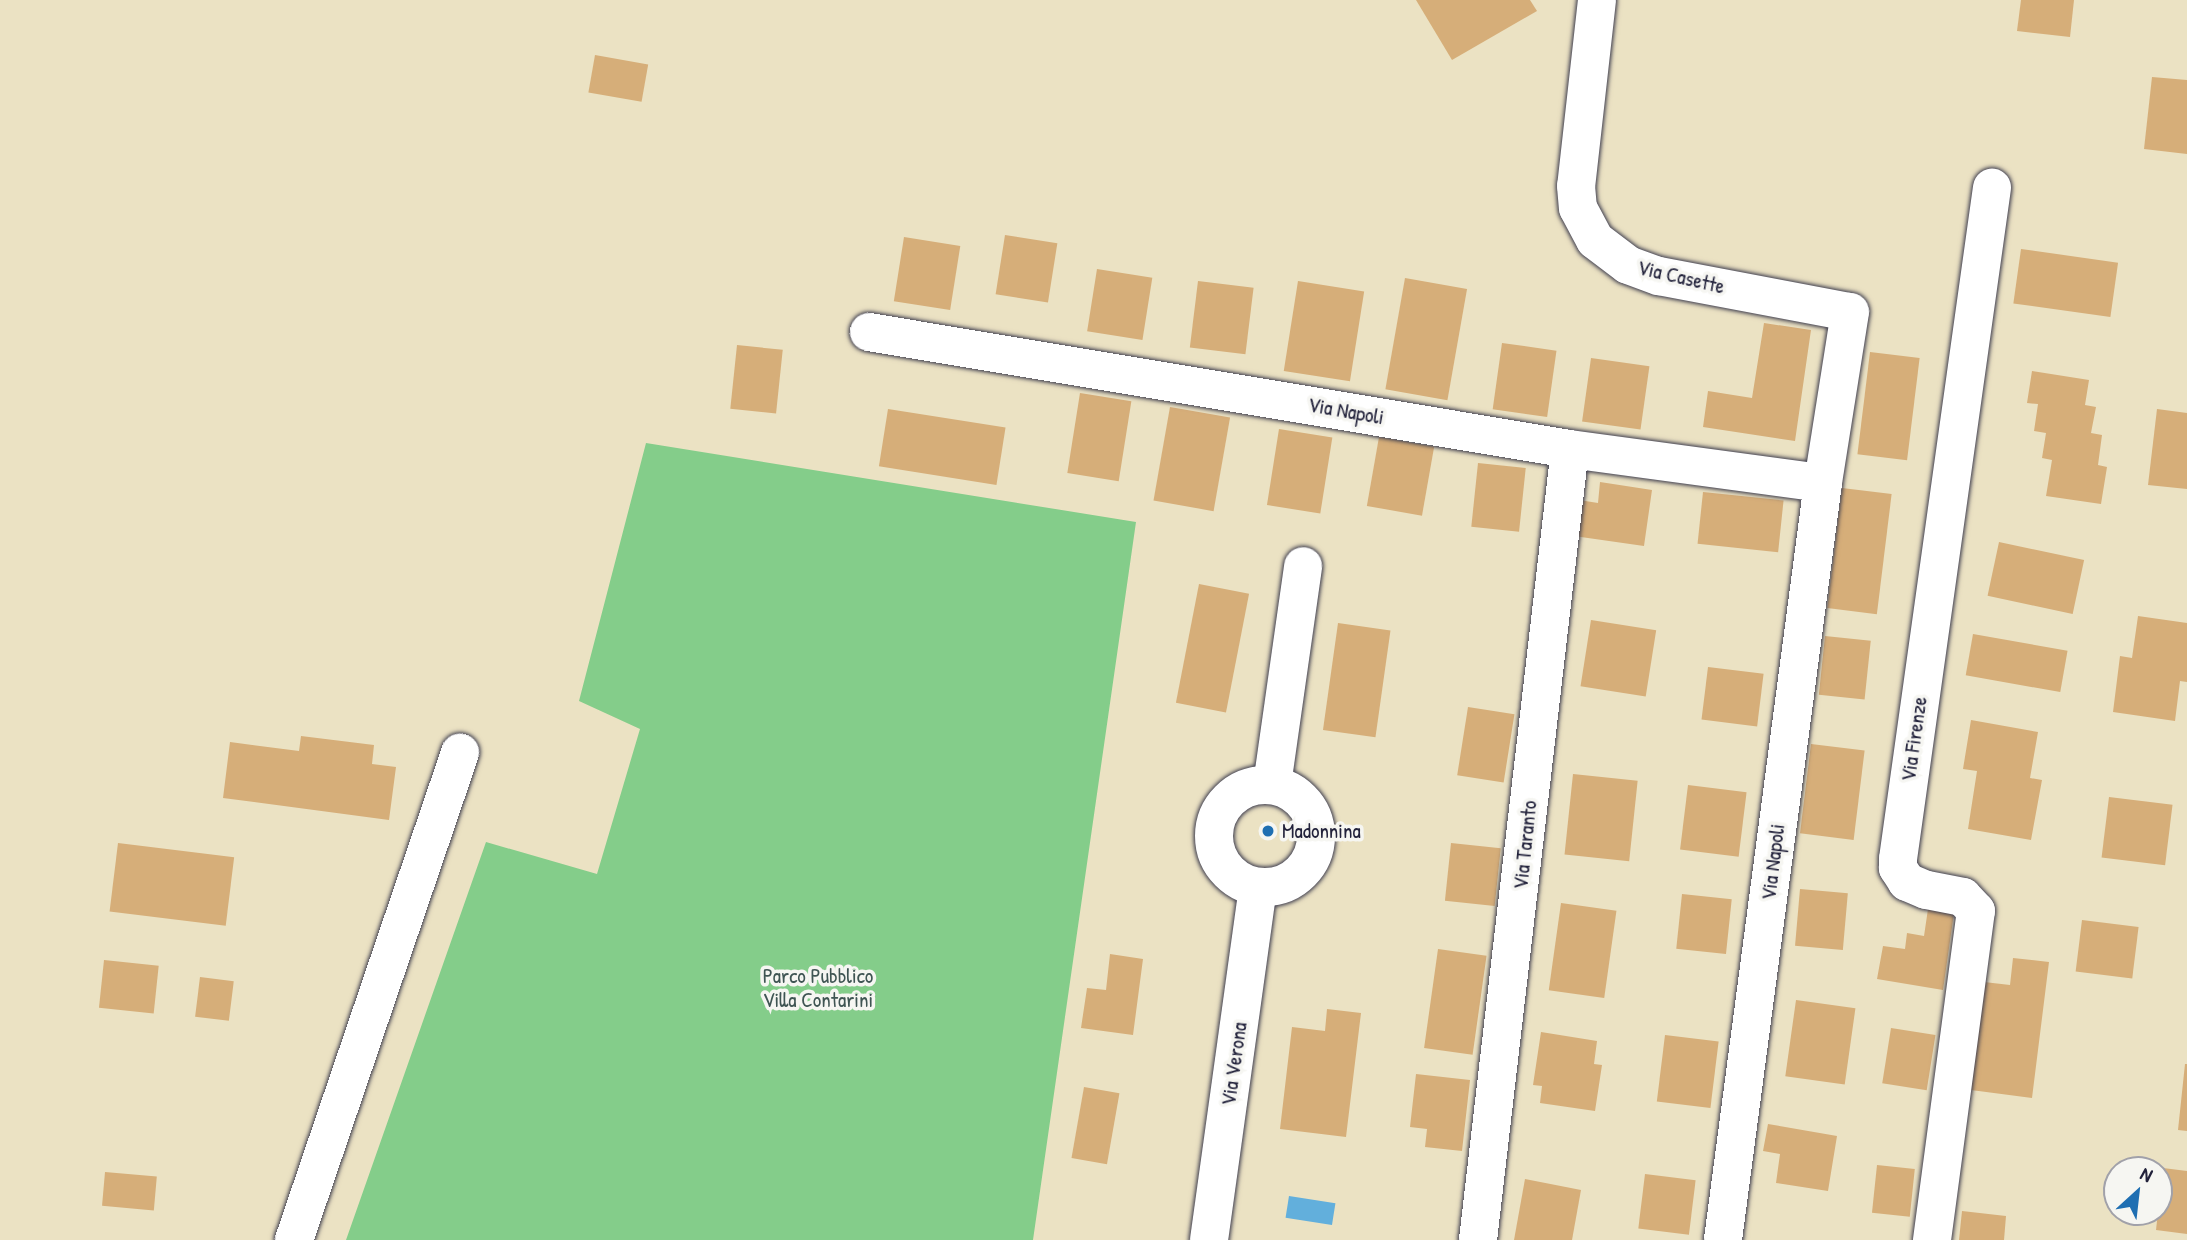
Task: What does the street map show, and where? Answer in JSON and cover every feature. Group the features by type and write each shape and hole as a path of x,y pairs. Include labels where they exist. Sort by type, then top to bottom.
{"street":[{"name":"Via Casette","path":"1597,0 1576,186 1578,208 1595,240 1628,265 1659,276 1850,312"},
{"name":"Via Firenze","path":"1932,1240 1976,911 1963,897 1926,890 1907,882 1898,868 1898,859 1992,188"},
{"name":"Via Napoli","path":"1723,1240 1823,483 1850,312"},
{"name":"Via Napoli","path":"869,332 1570,449 1823,483"},
{"name":"Via Taranto","path":"1478,1240 1570,449"},
{"path":"1272,785 1303,566"},
{"path":"294,1240 460,753"},
{"path":"1272,785 1289,790 1303,801 1314,825 1315,851 1306,867 1293,879 1277,886 1258,887 1229,874 1214,845 1214,829 1218,814 1227,800 1240,790 1272,785"},
{"name":"Via Verona","path":"1209,1240 1258,887"}],"green space":[{"name":"Parco Pubblico Villa Contarini","path":"646,443 1136,522 1033,1240 346,1240 486,842 597,874 640,729 579,701"}],"water":[{"path":"1289,1196 1335,1203 1332,1225 1286,1218"}],"building":[{"path":"1416,0 1530,0 1537,11 1452,60"},
{"path":"2021,0 2074,0 2070,37 2017,31"},
{"path":"595,55 648,64 642,102 588,92"},
{"path":"2152,77 2187,80 2187,154 2144,149"},
{"path":"1005,235 1057,243 1048,303 996,294"},
{"path":"904,237 960,246 950,310 894,301"},
{"path":"2021,249 2118,263 2110,317 2013,303"},
{"path":"1097,269 1152,278 1142,340 1087,331"},
{"path":"1405,278 1467,289 1447,400 1385,389"},
{"path":"1198,281 1254,288 1245,354 1190,348"},
{"path":"1298,281 1364,291 1350,381 1284,371"},
{"path":"1764,323 1811,330 1795,441 1703,427 1708,391 1752,398"},
{"path":"1502,343 1556,351 1547,417 1493,409"},
{"path":"737,345 783,350 776,413 730,409"},
{"path":"1870,352 1920,358 1907,460 1857,454"},
{"path":"1591,358 1649,366 1641,430 1582,421"},
{"path":"2032,371 2089,380 2085,405 2096,407 2091,433 2102,435 2098,465 2107,467 2101,504 2046,496 2052,460 2042,458 2046,433 2034,431 2038,404 2027,403"},
{"path":"1080,393 1131,401 1119,481 1067,473"},
{"path":"1170,407 1230,418 1214,511 1154,501"},
{"path":"888,409 1006,428 996,485 879,466"},
{"path":"2157,409 2187,413 2187,489 2148,485"},
{"path":"1279,429 1332,437 1320,513 1267,505"},
{"path":"1379,437 1434,447 1422,516 1367,506"},
{"path":"1478,463 1526,468 1519,532 1471,527"},
{"path":"1600,482 1652,490 1644,546 1574,536 1579,500 1598,503"},
{"path":"1842,488 1892,494 1877,614 1827,608"},
{"path":"1703,492 1784,500 1778,552 1698,544"},
{"path":"1999,542 2084,560 2073,614 1988,596"},
{"path":"1199,584 1249,594 1226,713 1176,703"},
{"path":"2138,616 2187,623 2187,682 2180,681 2175,721 2113,712 2120,656 2132,658"},
{"path":"1591,620 1656,630 1646,696 1581,686"},
{"path":"1338,623 1390,630 1375,737 1323,730"},
{"path":"1973,634 2068,651 2060,692 1966,675"},
{"path":"1825,636 1871,641 1865,699 1819,695"},
{"path":"1708,667 1764,674 1757,726 1702,720"},
{"path":"1468,707 1514,714 1504,783 1457,775"},
{"path":"1971,720 2038,732 2030,778 2042,780 2031,840 1968,829 1977,771 1963,769"},
{"path":"301,736 374,745 372,764 396,767 389,820 223,798 230,742 299,751"},
{"path":"1811,744 1865,751 1854,840 1800,833"},
{"path":"1573,774 1638,781 1629,861 1565,855"},
{"path":"1688,785 1747,792 1739,857 1680,850"},
{"path":"2109,797 2173,805 2165,865 2102,858"},
{"path":"118,843 234,857 226,926 110,911"},
{"path":"1451,843 1501,848 1495,906 1445,901"},
{"path":"1800,889 1848,893 1843,950 1795,946"},
{"path":"1682,894 1732,899 1726,954 1676,949"},
{"path":"1561,903 1616,911 1604,998 1549,990"},
{"path":"1928,909 1954,913 1943,990 1877,979 1883,946 1905,949 1907,933 1924,936"},
{"path":"2082,920 2139,927 2132,979 2076,972"},
{"path":"1438,949 1487,956 1473,1055 1424,1048"},
{"path":"1110,954 1143,959 1133,1035 1081,1028 1087,988 1106,990"},
{"path":"2013,958 2049,962 2032,1098 1971,1090 1984,982 2010,985"},
{"path":"104,960 159,966 154,1013 99,1008"},
{"path":"200,977 234,981 229,1021 195,1017"},
{"path":"1796,1000 1855,1008 1845,1085 1785,1076"},
{"path":"1327,1009 1361,1013 1346,1137 1280,1129 1292,1027 1325,1031"},
{"path":"1891,1028 1935,1035 1927,1090 1882,1083"},
{"path":"1541,1032 1597,1041 1594,1064 1602,1065 1595,1111 1540,1103 1542,1086 1533,1085"},
{"path":"1665,1035 1719,1042 1710,1108 1657,1102"},
{"path":"2187,1064 2187,1131 2178,1130"},
{"path":"1416,1074 1470,1080 1462,1151 1425,1147 1427,1129 1410,1127"},
{"path":"1084,1087 1119,1093 1107,1164 1071,1158"},
{"path":"1768,1124 1837,1136 1828,1191 1776,1183 1780,1154 1763,1151"},
{"path":"1877,1165 1915,1169 1910,1217 1872,1213"},
{"path":"2173,1169 2187,1171 2187,1234 2156,1230 2156,1226 2173,1226"},
{"path":"105,1172 157,1177 154,1210 102,1206"},
{"path":"1645,1174 1696,1180 1689,1235 1638,1229"},
{"path":"1525,1179 1581,1190 1572,1240 1514,1240"},
{"path":"1962,1211 2006,1216 2004,1240 1959,1240"}],"place":[{"name":"Madonnina","path":"1268,831"}]}
